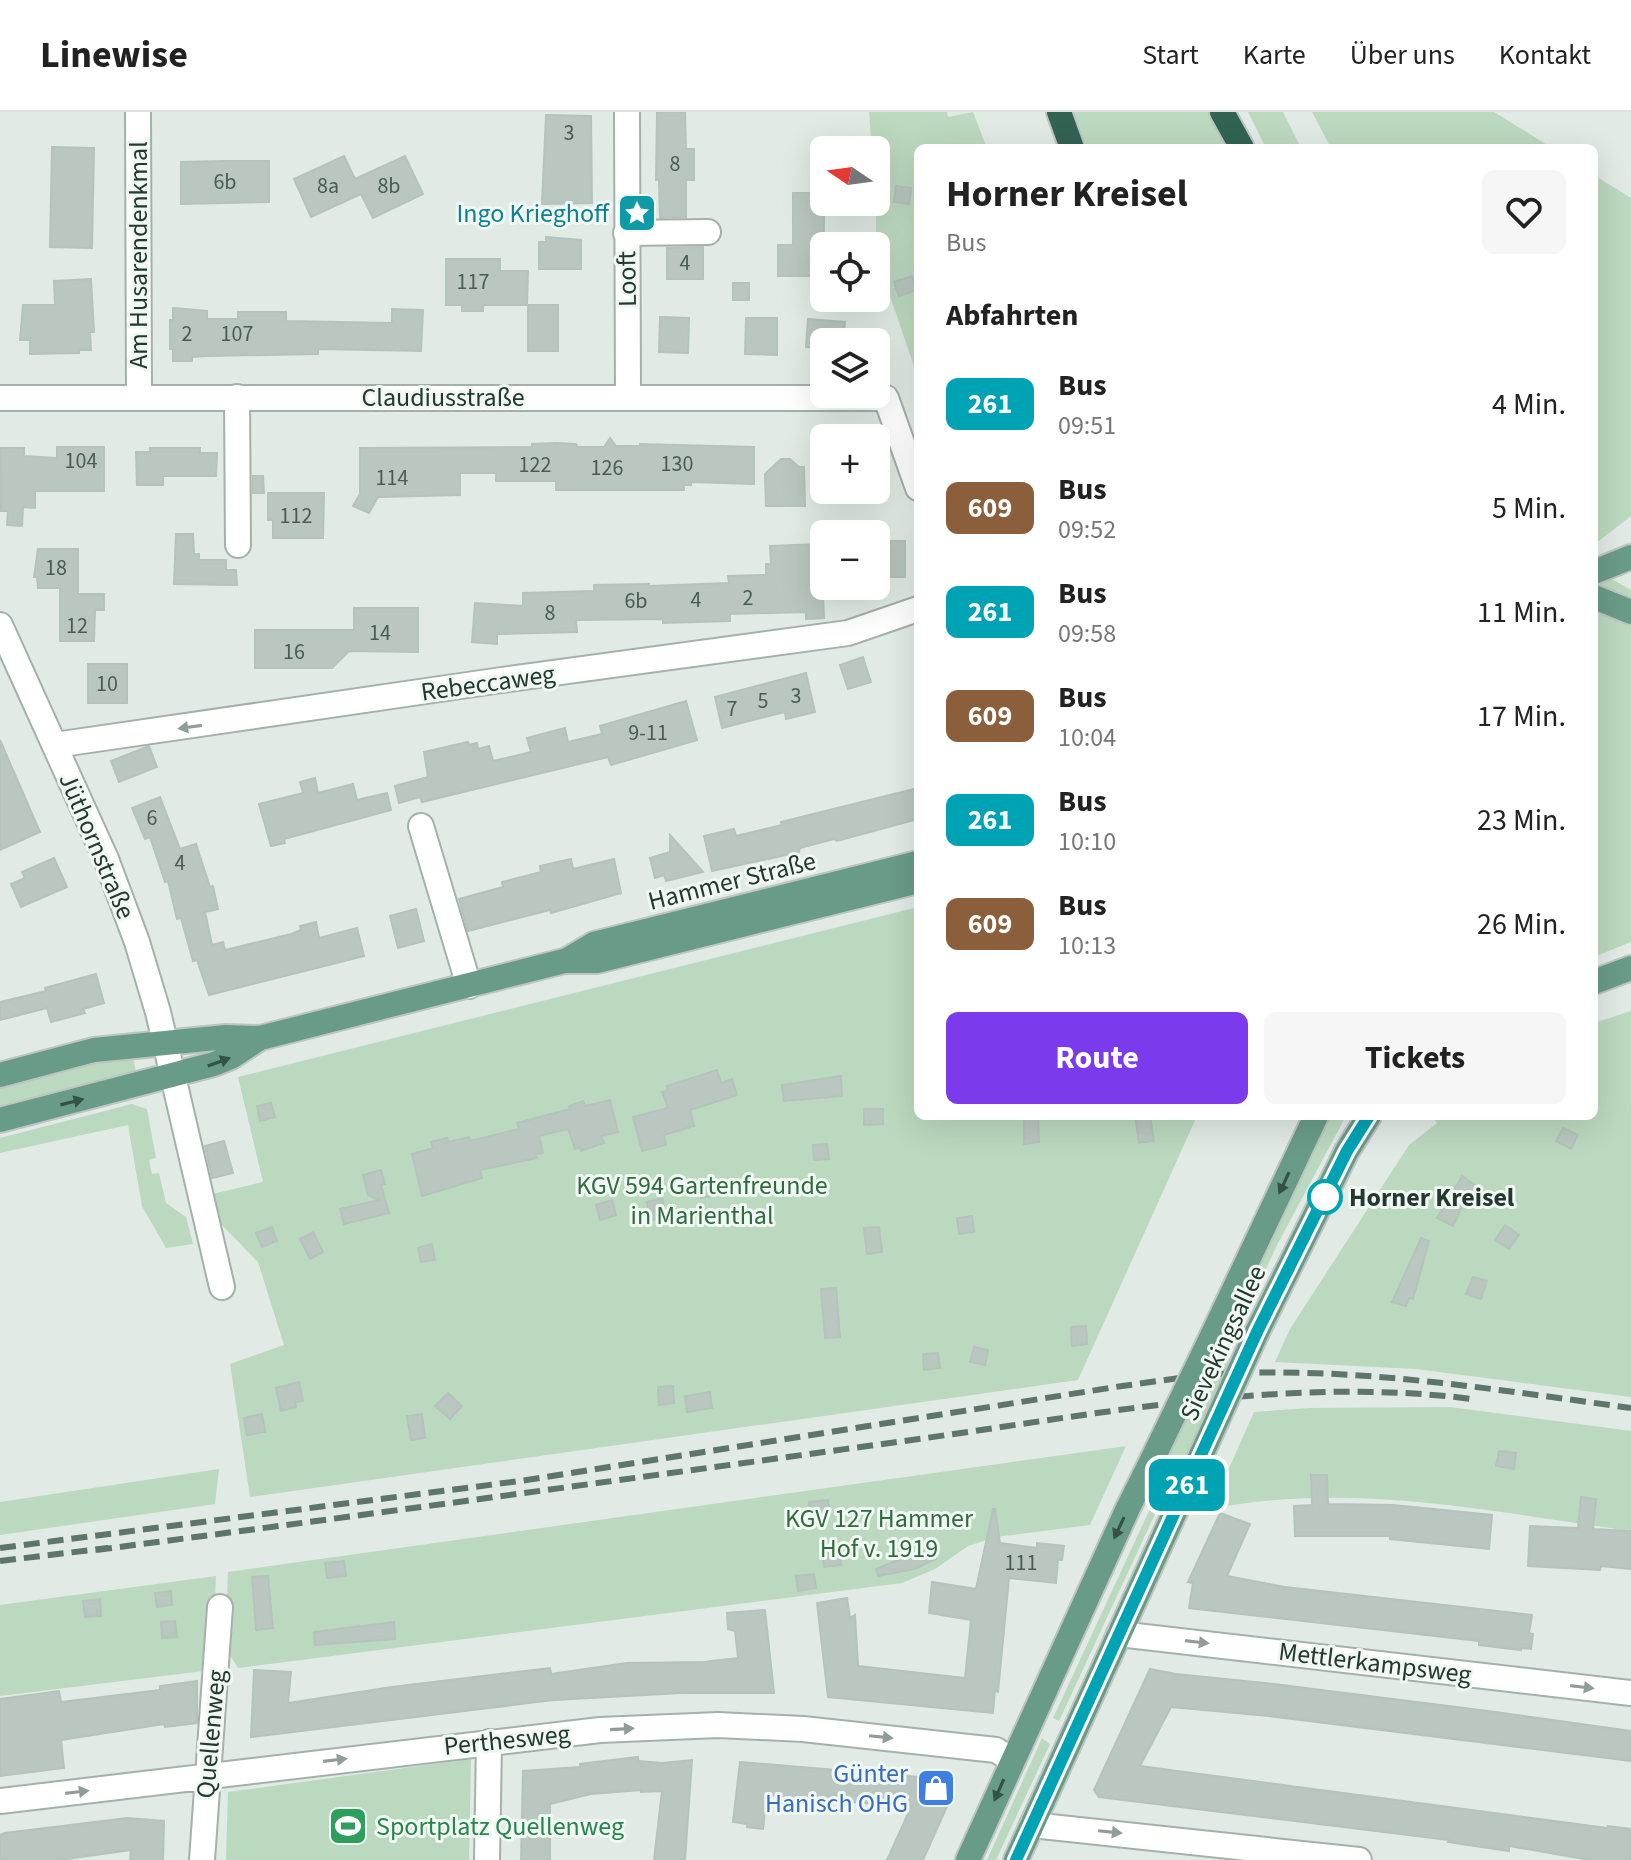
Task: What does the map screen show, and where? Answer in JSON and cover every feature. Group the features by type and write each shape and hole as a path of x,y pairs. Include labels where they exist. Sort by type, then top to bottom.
{"highway":[{"path":"1059,112 1071,144"},
{"path":"1222,112 1240,144"}],"main road":[{"path":"1598,570 1631,557"},
{"path":"1598,599 1631,612"},
{"name":"Hammer Straße","path":"564,961 594,944 914,864"},
{"name":"Hammer Straße","path":"0,1075 94,1050 226,1037 260,1038 564,961 597,961 914,882"},
{"path":"1598,980 1631,968"},
{"name":"Hammer Straße","path":"0,1120 174,1075 231,1057 260,1038"},
{"name":"Sievekingsallee","path":"968,1860 1128,1508 1314,1120"},
{"name":"Sievekingsallee","path":"1016,1860 1257,1332 1347,1151 1366,1120"}],"street":[{"name":"Am Husarendenkmal","path":"138,112 139,398"},
{"name":"Looft","path":"627,112 628,398"},
{"path":"626,233 708,232"},
{"path":"237,397 238,545"},
{"name":"Claudiusstraße","path":"0,398 886,398 914,477"},
{"name":"Rebeccaweg","path":"55,745 848,633 914,610"},
{"name":"Jüthornstraße","path":"0,625 111,872 150,982 174,1075"},
{"path":"421,826 469,986"},
{"path":"174,1075 222,1287"},
{"name":"Quellenweg","path":"202,1860 220,1607"},
{"name":"Mettlerkampsweg","path":"1119,1634 1631,1693"},
{"name":"Perthesweg","path":"0,1801 600,1730 718,1725 803,1729 996,1750 1013,1761"},
{"path":"487,1860 489,1742"},
{"path":"1032,1825 1214,1852 1359,1860"}],"green space":[{"path":"869,112 947,112 948,117 973,112 985,144 914,144 914,366 890,296 890,232 876,232 876,216 890,216 890,136 871,136"},
{"path":"1072,112 1210,112 1228,144 1083,144"},
{"path":"1248,112 1283,112 1299,144 1264,144"},
{"path":"1312,112 1494,112 1546,144 1329,144"},
{"path":"1598,177 1631,198 1631,516 1598,542"},
{"path":"1608,577 1631,590 1631,599 1601,585 1602,578"},
{"path":"1598,611 1631,624 1631,942 1598,955"},
{"name":"KGV 594 Gartenfreunde in Marienthal","path":"914,908 914,1120 1195,1120 1078,1380 250,1497 230,1364 284,1345 258,1262 221,1224 212,1194 263,1182 238,1077"},
{"path":"1631,1011 1631,1397 1416,1369 1275,1362 1290,1329 1409,1145 1437,1123 1434,1120 1598,1120 1598,1022"},
{"path":"99,1057 133,1057 136,1072 0,1106 0,1082"},
{"path":"132,1104 147,1109 156,1158 149,1160 152,1174 159,1173 166,1203 186,1217 193,1244 166,1248 142,1206 128,1125 0,1153 0,1138"},
{"path":"1326,1120 1344,1120 1277,1245 1225,1358 1232,1366 1184,1468 1175,1471 1059,1721 1053,1718 1169,1468 1164,1460"},
{"path":"1450,1407 1631,1431 1631,1531 1474,1508 1369,1499 1263,1501 1211,1509 1254,1412 1310,1408"},
{"name":"KGV 127 Hammer Hof v. 1919","path":"1126,1446 1090,1525 996,1537 968,1546 935,1569 902,1583 238,1668 225,1647 228,1572"},
{"path":"219,1469 215,1504 0,1535 0,1502"},
{"path":"216,1576 212,1670 0,1696 0,1605"},
{"path":"1042,1738 1050,1744 996,1860 987,1860"},
{"name":"Sportplatz Quellenweg","path":"471,1759 469,1860 226,1860 228,1792"}],"building":[{"path":"657,112 685,112 686,149 694,149 694,180 686,180 686,217 660,218 659,180 656,180"},
{"path":"546,115 591,116 592,203 542,204"},
{"path":"52,147 94,148 92,248 50,247"},
{"path":"344,156 355,179 405,156 423,194 373,218 361,194 311,217 294,179"},
{"path":"269,161 269,202 181,204 181,162"},
{"path":"896,186 911,188 909,204 894,202"},
{"path":"793,193 810,193 810,216 824,216 824,232 810,232 810,276 778,276 778,245 793,245"},
{"path":"546,237 581,240 581,269 539,269 539,242 546,242"},
{"path":"703,247 703,279 667,279 667,248"},
{"path":"446,259 500,259 500,271 528,271 527,305 483,305 483,311 462,311 462,305 446,305"},
{"path":"912,276 914,291 899,296 894,282"},
{"path":"91,279 94,332 90,332 91,350 30,354 30,340 20,340 23,305 55,305 54,281"},
{"path":"733,283 749,283 749,300 733,300"},
{"path":"528,305 558,305 558,351 528,351"},
{"path":"173,308 207,311 207,319 238,319 238,312 286,312 286,321 392,323 392,309 423,310 421,351 318,349 318,354 207,356 192,357 192,361 173,361 170,320 173,320"},
{"path":"660,317 689,318 688,353 659,352"},
{"path":"746,318 777,318 777,355 745,354"},
{"path":"808,319 845,322 844,328 810,328 810,347 806,347"},
{"path":"610,438 616,446 754,447 754,484 691,482 691,485 684,485 684,490 556,490 556,481 496,481 496,473 460,473 460,495 378,497 369,513 353,506 360,494 360,448 532,447 532,444 555,443 604,447"},
{"path":"57,447 104,447 104,491 35,491 35,508 23,507 22,526 7,525 8,511 1,511 0,448 24,448 24,456 57,458"},
{"path":"150,448 200,448 200,453 217,453 216,476 163,476 163,485 137,485 136,452 150,452"},
{"path":"781,459 790,459 799,467 804,467 805,506 766,506 765,474"},
{"path":"253,476 263,476 264,493 253,493"},
{"path":"268,493 324,493 323,538 273,538 273,520 268,520"},
{"path":"176,534 193,534 194,554 199,554 199,560 226,560 226,570 236,570 237,585 174,584"},
{"path":"890,541 905,541 905,577 890,577"},
{"path":"810,544 810,600 823,600 824,618 806,619 806,612 730,614 730,621 663,623 663,619 576,620 577,632 497,634 497,644 472,642 475,603 523,606 523,593 594,591 594,585 729,583 728,576 766,575 766,564 771,564 770,546"},
{"path":"38,549 78,549 78,594 104,594 104,610 95,610 94,641 60,641 60,588 38,588 37,577 34,577"},
{"path":"354,608 418,608 418,652 349,651 332,668 255,668 255,630 354,630"},
{"path":"863,657 871,682 848,689 840,665"},
{"path":"88,664 127,664 127,703 88,703"},
{"path":"806,673 815,712 786,719 785,712 722,728 715,697"},
{"path":"686,701 697,740 611,765 608,757 422,802 420,797 399,803 395,786 428,777 424,752 468,742 469,745 477,743 478,749 489,746 493,761 531,752 527,738 565,728 568,742 602,734 600,726"},
{"path":"0,740 40,832 0,850"},
{"path":"149,746 157,767 119,782 111,761"},
{"path":"315,778 318,793 353,784 357,800 387,793 391,810 284,839 285,843 271,846 259,804 303,793 300,782"},
{"path":"914,789 914,820 800,848 799,852 712,871 704,836 734,829 736,836 782,825 781,822"},
{"path":"160,797 180,849 196,844 210,887 213,886 218,909 205,912 212,945 223,942 225,950 291,934 301,930 300,926 316,922 319,938 357,928 364,956 209,995 197,960 193,961 181,918 177,919 168,881 165,882 150,837 145,839 132,808"},
{"path":"670,835 703,872 666,881 664,875 655,878 650,858 670,852"},
{"path":"54,858 67,887 21,907 11,884 25,878 22,872"},
{"path":"571,859 573,869 614,859 621,893 551,913 550,910 468,931 459,899 503,887 502,882 541,872 540,866"},
{"path":"416,909 424,941 398,948 390,916"},
{"path":"96,974 104,1003 83,1009 85,1013 51,1022 47,1008 0,1020 0,1002"},
{"path":"717,1070 721,1083 732,1079 737,1095 690,1110 694,1126 664,1135 666,1145 642,1151 633,1117 668,1108 662,1092 668,1090 667,1086"},
{"path":"841,1076 842,1096 784,1101 782,1085"},
{"path":"610,1100 618,1132 601,1136 604,1143 581,1151 580,1147 575,1149 568,1129 539,1136 543,1153 536,1154 537,1158 480,1170 482,1178 422,1196 412,1154 433,1148 431,1142 469,1137 470,1141 519,1129 517,1123 570,1109 569,1106 583,1101 585,1106"},
{"path":"271,1103 275,1117 260,1121 257,1106"},
{"path":"864,1109 883,1109 883,1124 864,1125"},
{"path":"1024,1120 1038,1120 1039,1142 1024,1144"},
{"path":"1136,1120 1151,1120 1154,1141 1139,1143"},
{"path":"1563,1128 1578,1135 1571,1149 1556,1141"},
{"path":"224,1141 233,1173 212,1178 205,1146"},
{"path":"827,1144 829,1159 814,1160 813,1145"},
{"path":"381,1170 385,1184 381,1185 389,1213 344,1224 340,1209 379,1200 368,1195 363,1175"},
{"path":"1462,1176 1485,1192 1475,1205 1466,1199 1453,1226 1437,1218"},
{"path":"713,1178 716,1195 701,1198 698,1180"},
{"path":"662,1198 666,1217 651,1220 647,1202"},
{"path":"612,1200 616,1215 600,1220 596,1205"},
{"path":"972,1216 974,1232 959,1234 957,1218"},
{"path":"1505,1225 1519,1235 1509,1249 1495,1240"},
{"path":"272,1227 277,1241 262,1247 256,1233"},
{"path":"879,1227 882,1252 867,1254 864,1228"},
{"path":"313,1232 323,1252 310,1259 300,1239"},
{"path":"1421,1238 1429,1241 1413,1299 1409,1298 1406,1306 1392,1302"},
{"path":"432,1244 435,1260 421,1262 418,1248"},
{"path":"1473,1277 1487,1281 1481,1299 1466,1294"},
{"path":"836,1288 840,1337 825,1338 821,1289"},
{"path":"1086,1326 1087,1344 1072,1346 1071,1327"},
{"path":"974,1347 988,1350 985,1365 970,1362"},
{"path":"938,1353 940,1368 924,1370 923,1354"},
{"path":"299,1382 303,1401 295,1402 296,1407 281,1411 276,1388"},
{"path":"673,1386 674,1403 659,1405 658,1387"},
{"path":"710,1392 712,1408 687,1412 685,1396"},
{"path":"448,1393 462,1406 450,1419 435,1406"},
{"path":"262,1414 265,1432 247,1435 244,1418"},
{"path":"422,1414 425,1438 411,1440 407,1416"},
{"path":"1499,1451 1516,1453 1514,1469 1496,1466"},
{"path":"1311,1475 1327,1475 1328,1504 1393,1505 1492,1515 1489,1549 1390,1539 1390,1536 1295,1536 1294,1506 1312,1505"},
{"path":"1581,1497 1596,1499 1593,1529 1631,1531 1631,1569 1528,1566 1530,1526 1578,1528"},
{"path":"828,1500 830,1514 810,1517 809,1502"},
{"path":"993,1509 1000,1543 1037,1548 1037,1543 1064,1546 1062,1560 1058,1560 1056,1583 1009,1578 998,1692 995,1690 993,1713 828,1697 817,1603 847,1598 850,1618 855,1615 858,1666 965,1678 971,1620 929,1613 932,1582 976,1589"},
{"path":"1220,1513 1250,1524 1227,1576 1285,1587 1532,1615 1529,1633 1533,1634 1531,1649 1189,1608 1193,1583 1188,1582"},
{"path":"931,1546 936,1559 914,1569 878,1576 876,1569"},
{"path":"839,1547 841,1565 824,1567 822,1548"},
{"path":"344,1561 346,1576 327,1578 325,1563"},
{"path":"814,1574 816,1588 798,1591 796,1576"},
{"path":"268,1576 273,1628 256,1630 252,1577"},
{"path":"171,1591 172,1605 157,1607 155,1593"},
{"path":"100,1599 101,1616 85,1617 83,1601"},
{"path":"765,1610 774,1693 682,1693 554,1700 251,1737 254,1670 291,1672 288,1703 550,1668 551,1674 627,1663 704,1662 738,1658 735,1631 728,1629 727,1613"},
{"path":"175,1621 177,1637 162,1638 161,1622"},
{"path":"394,1622 395,1639 315,1645 314,1632"},
{"path":"1150,1669 1631,1731 1631,1761 1269,1716 1171,1707 1140,1766 1631,1829 1631,1860 1590,1860 1509,1846 1509,1851 1449,1840 1099,1797 1094,1790"},
{"path":"197,1681 197,1723 165,1727 164,1724 61,1740 64,1768 0,1776 0,1699 59,1691 61,1702 160,1690 160,1686"},
{"path":"638,1757 638,1761 662,1763 692,1760 685,1860 654,1860 662,1791 641,1790 591,1794 550,1804 550,1860 521,1860 523,1771 580,1767 580,1764"},
{"path":"740,1762 942,1779 934,1797 949,1802 923,1860 887,1860 911,1807 767,1795 763,1829 747,1827 747,1824 733,1822"},
{"path":"127,1818 164,1821 163,1860 130,1860 131,1850 59,1860 0,1860 0,1835 5,1833"}],"railway":[{"path":"0,1548 520,1481 1207,1375 1270,1372 1373,1376 1631,1408"},
{"path":"96,1550 1188,1402 1331,1392 1402,1393 1472,1399"},
{"path":"0,1561 108,1548"}],"bus line":[{"name":"261","path":"1016,1860 1257,1332 1347,1151 1366,1120"}],"place":[{"name":"Ingo Krieghoff","path":"637,213"},
{"name":"Horner Kreisel","path":"1325,1197"},
{"name":"Günter Hanisch OHG","path":"936,1788"},
{"name":"Sportplatz Quellenweg","path":"348,1826"}]}
